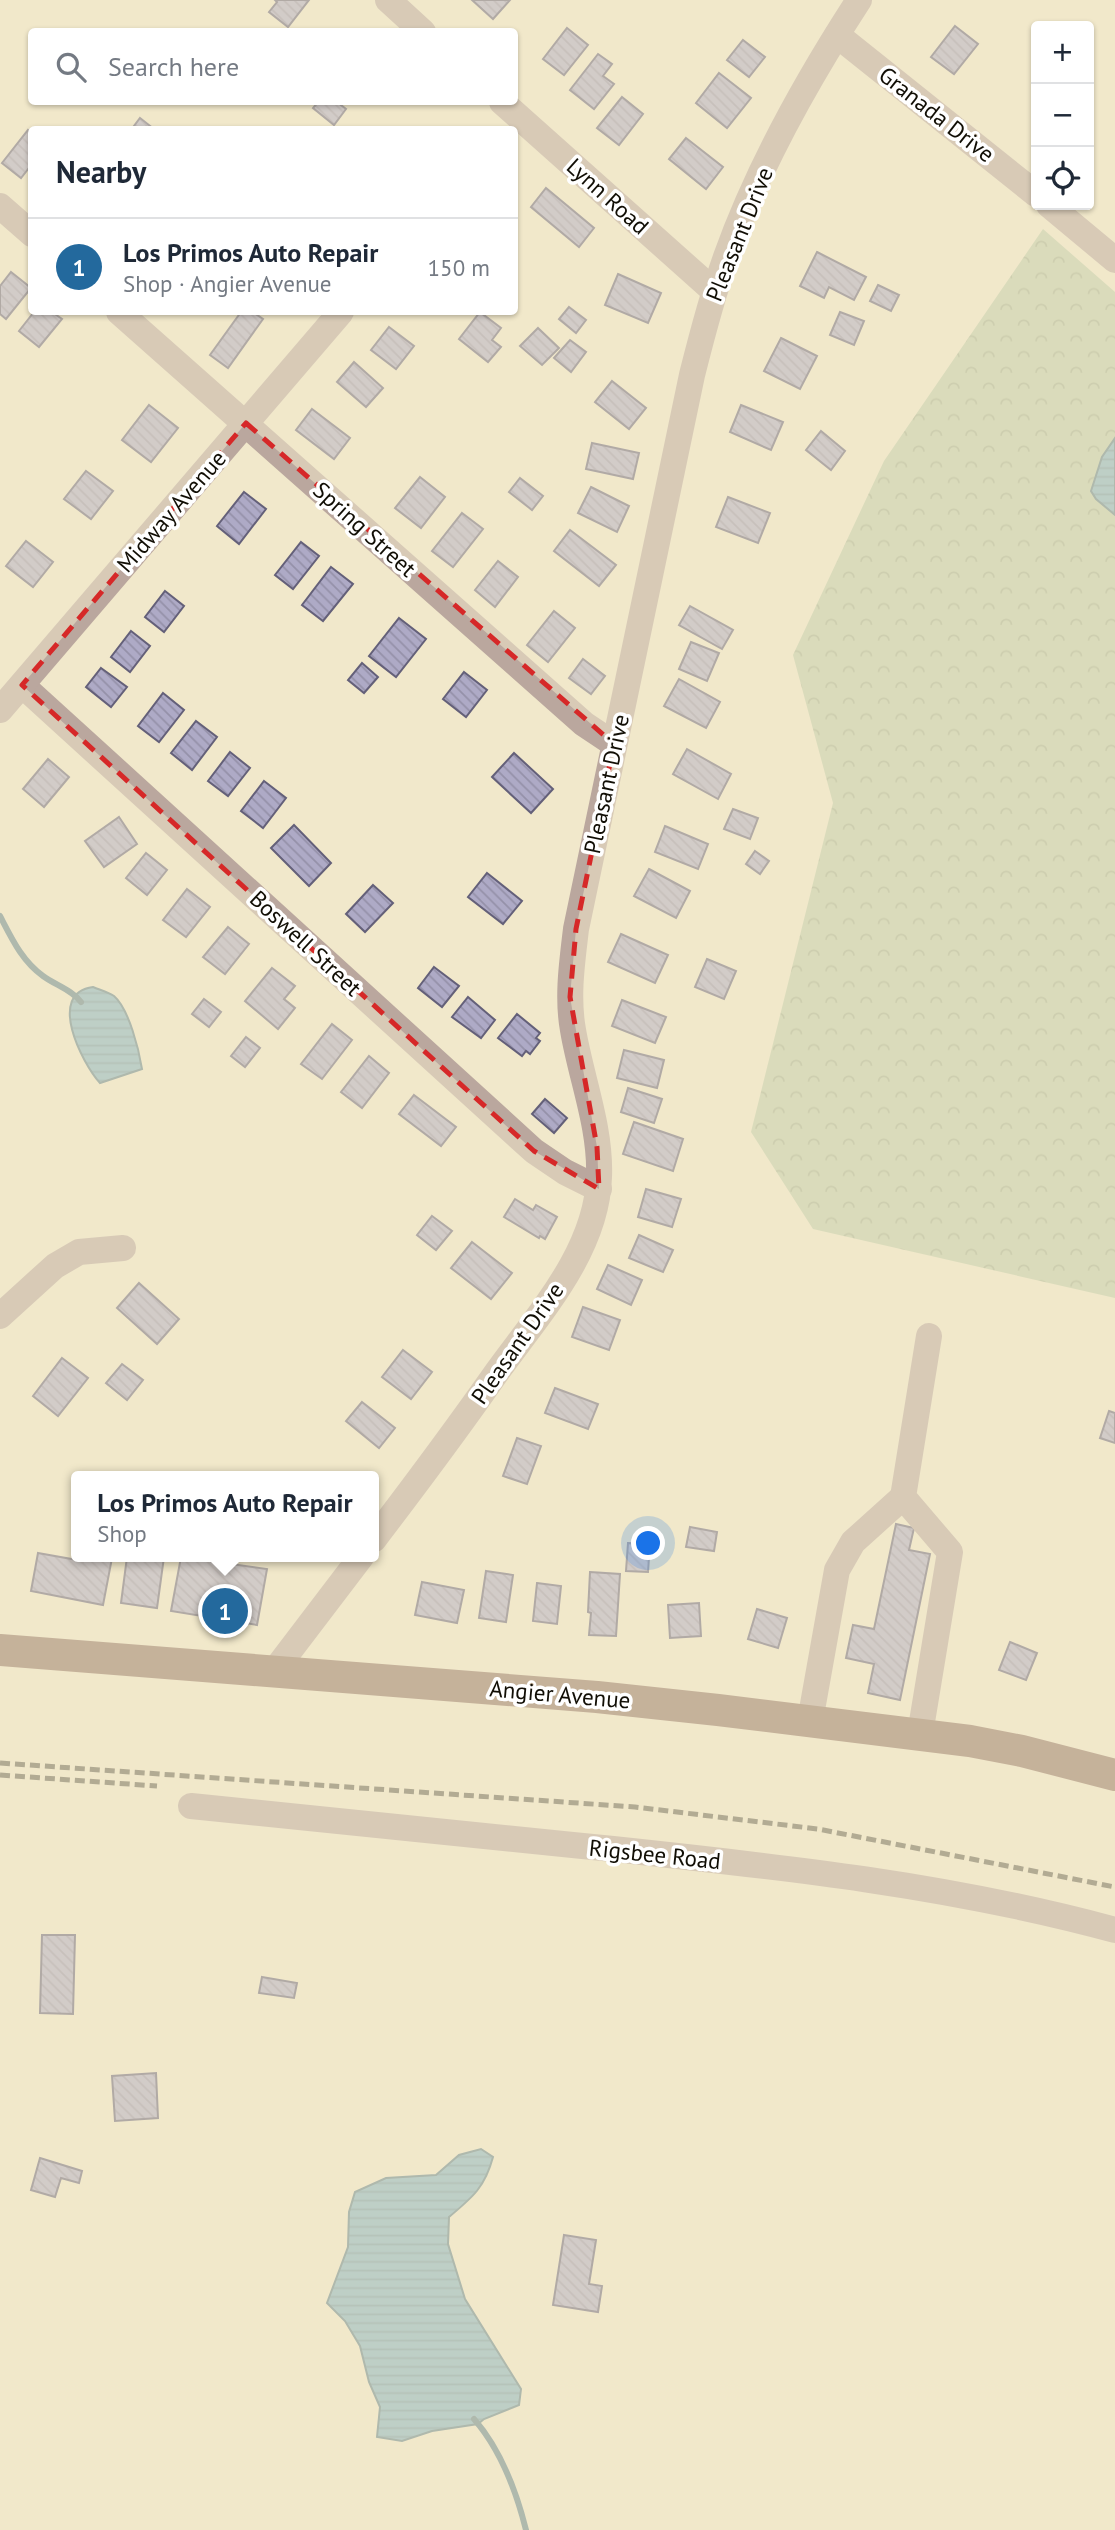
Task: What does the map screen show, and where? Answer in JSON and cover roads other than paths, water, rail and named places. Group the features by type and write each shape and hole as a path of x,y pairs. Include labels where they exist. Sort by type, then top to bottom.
{"main road":[{"name":"Angier Avenue","path":"0,1650 597,1697 920,1734 1022,1751 1115,1775"}],"street":[{"path":"388,0 419,28"},
{"name":"Pleasant Drive","path":"379,1532 445,1445 562,1280 587,1230 598,1189 597,1147 572,1029 570,997 576,929 692,375 726,255 761,176 809,82 859,0"},
{"name":"Granada Drive","path":"837,35 1031,190"},
{"name":"Lynn Road","path":"503,114 517,126"},
{"name":"Lynn Road","path":"518,127 714,291"},
{"path":"0,206 28,230"},
{"path":"1055,210 1115,260"},
{"name":"Spring Street","path":"122,315 584,724 614,744"},
{"name":"Midway Avenue","path":"0,710 338,315"},
{"name":"Boswell Street","path":"22,685 534,1151 565,1172 598,1189"},
{"path":"9,1308 55,1266 79,1252 123,1248"},
{"path":"810,1721 837,1570 853,1542 903,1497 929,1336"},
{"path":"903,1497 950,1552 920,1734"},
{"path":"275,1670 357,1562"},
{"name":"Rigsbee Road","path":"191,1806 729,1861 854,1877 933,1888 1041,1910 1115,1930"}],"water":[{"path":"1115,438 1115,515 1096,499 1091,491 1102,457"},
{"path":"93,987 114,996 124,1010 136,1041 142,1069 100,1083 77,1045 70,1015 72,1002 79,992"},
{"path":"481,2149 493,2157 490,2167 477,2191 449,2217 448,2244 465,2299 521,2389 519,2405 478,2424 432,2431 402,2441 377,2437 380,2407 369,2382 360,2346 345,2321 327,2303 348,2247 349,2212 355,2192 386,2178 436,2175 459,2155"}],"waterway":[{"path":"0,916 29,964 81,1002"},
{"path":"474,2419 484,2431 506,2471 526,2530"}],"railway":[{"path":"0,1763 635,1807 818,1829 1115,1887"},
{"path":"0,1775 157,1786"}],"place":[{"name":"Los Primos Auto Repair","path":"225,1611"}]}
